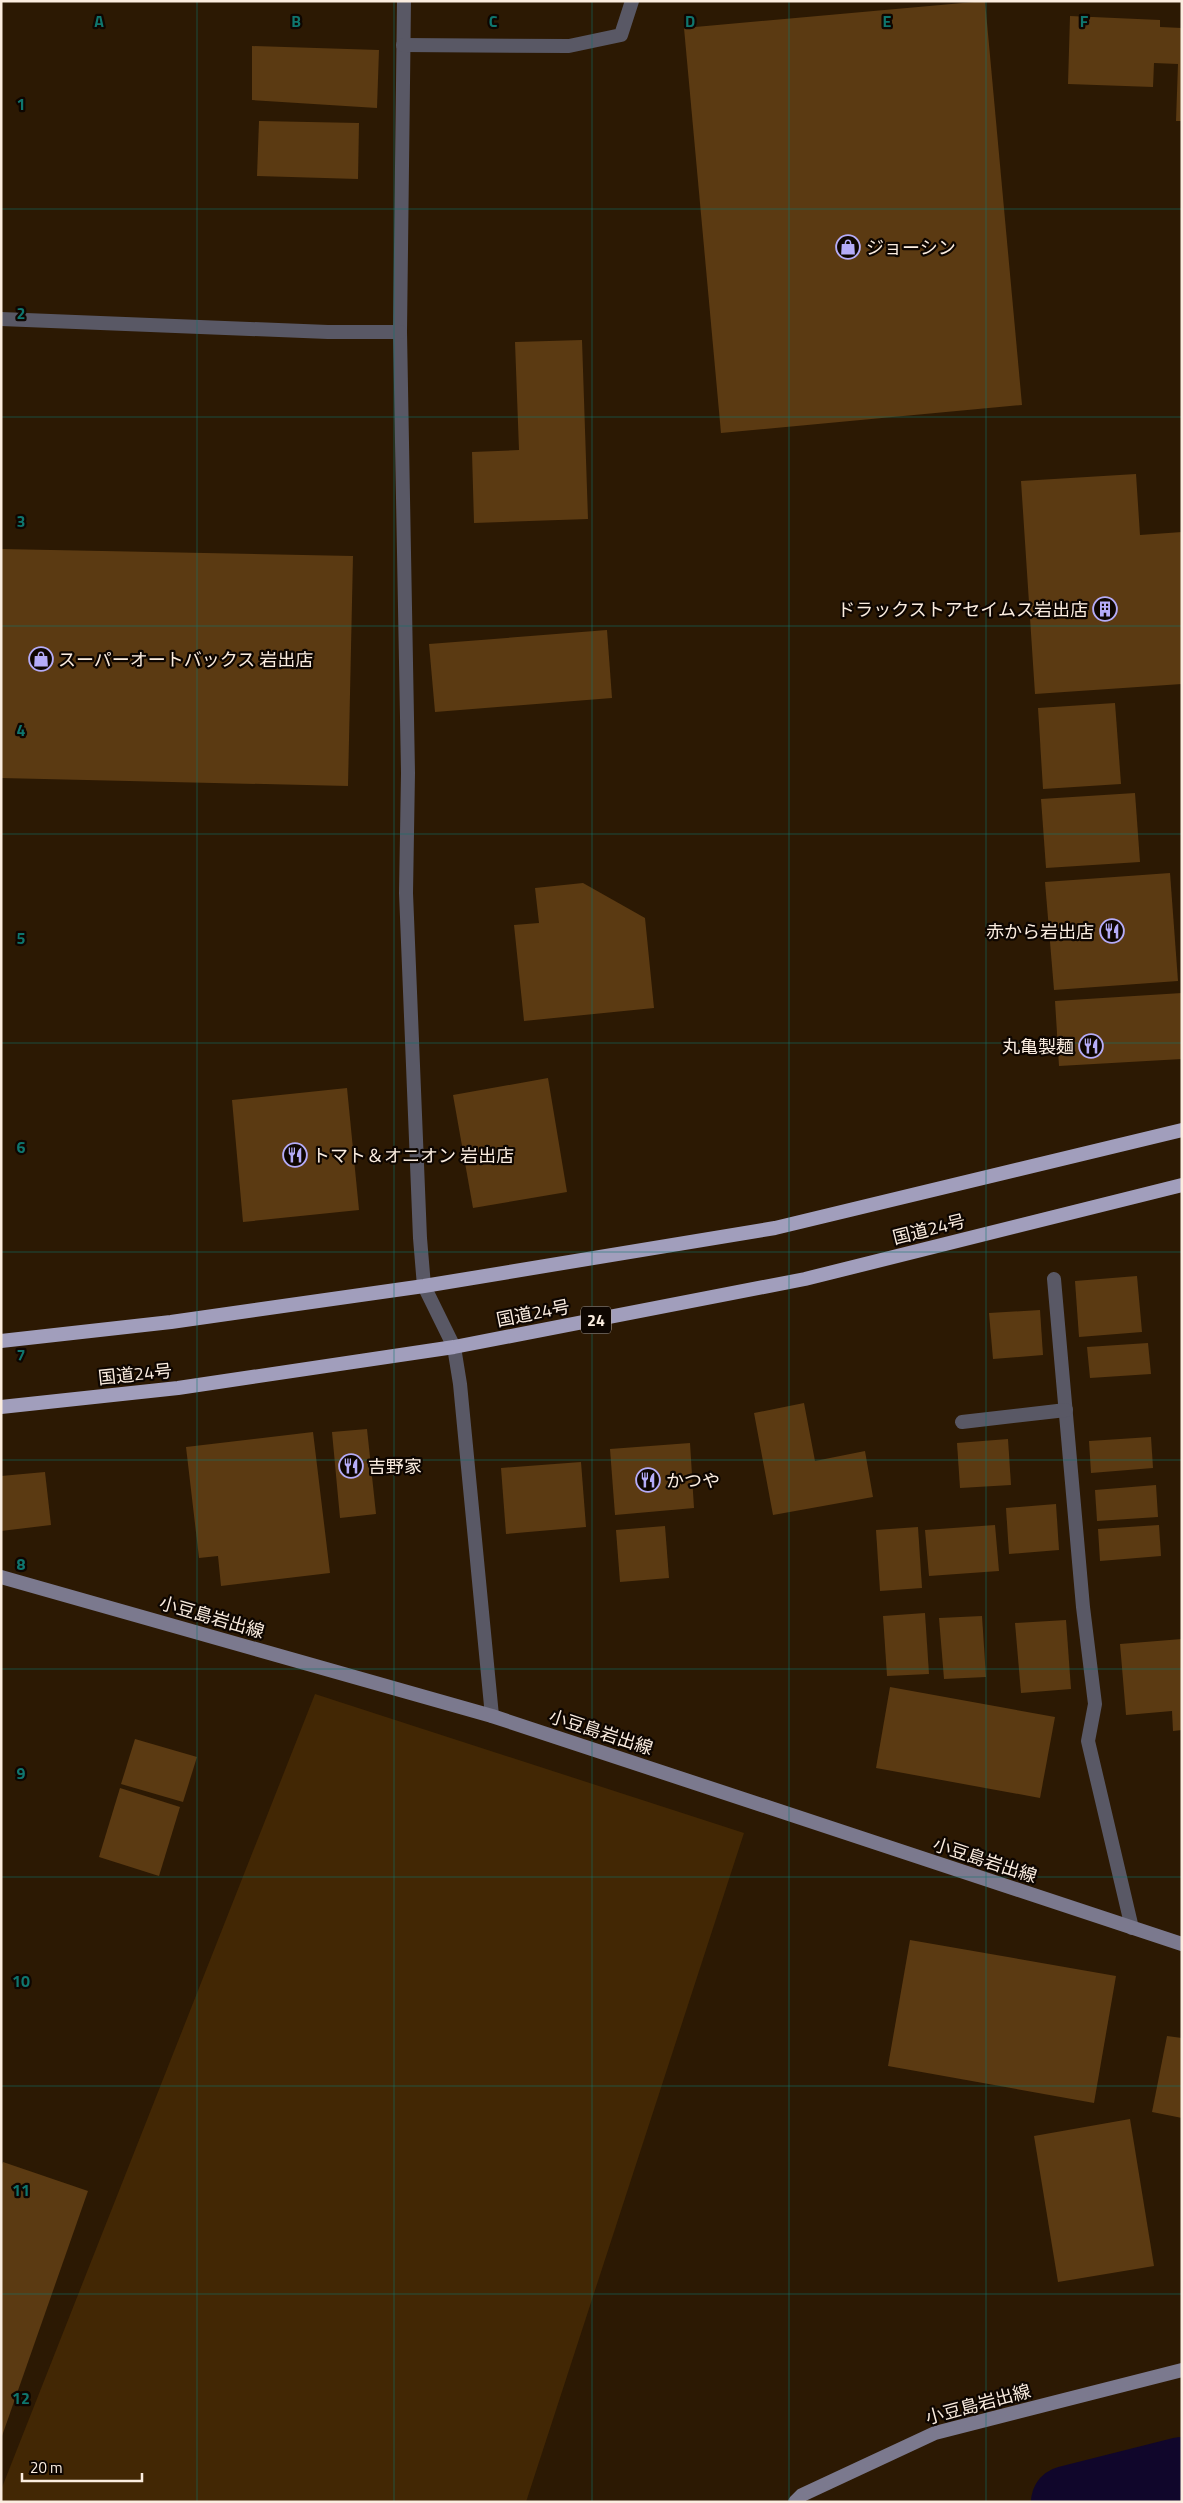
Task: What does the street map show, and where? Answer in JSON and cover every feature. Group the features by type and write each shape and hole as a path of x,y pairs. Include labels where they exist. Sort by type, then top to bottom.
{"highway":[{"name":"国道24号","path":"1,1341 171,1322 424,1286 775,1228 1182,1130"},
{"name":"国道24号","path":"1,1407 178,1388 454,1347 806,1279 1182,1185"}],"main road":[{"name":"小豆島岩出線","path":"1,1577 492,1716 1182,1944"},
{"name":"小豆島岩出線","path":"795,2502 802,2496 935,2433 1182,2370"}],"street":[{"path":"404,1 400,332 408,773 406,893 424,1286 454,1347 460,1384 492,1716"},
{"path":"403,45 569,46 621,35 632,1"},
{"path":"1,319 328,332 400,332"},
{"path":"1054,1279 1083,1607 1095,1704 1088,1741 1132,1928"},
{"path":"962,1422 1066,1410"}],"shaded area":[{"path":"315,1694 744,1833 526,2502 1,2502 1,2490"}],"building":[{"path":"985,1 1022,405 721,433 684,28"},
{"path":"1070,16 1160,20 1160,27 1182,28 1182,121 1176,121 1178,64 1154,63 1153,87 1068,84"},
{"path":"252,46 379,50 377,108 252,100"},
{"path":"259,121 359,123 358,179 257,176"},
{"path":"582,340 588,519 474,523 472,452 519,450 515,342"},
{"name":"ドラックストアセイムス岩出店","path":"1136,474 1140,535 1182,532 1182,684 1035,694 1021,481"},
{"path":"1,549 353,556 348,786 1,778"},
{"path":"607,630 612,698 435,712 429,644"},
{"path":"1115,703 1121,784 1043,789 1038,708"},
{"path":"1135,793 1140,862 1046,868 1041,799"},
{"name":"赤から岩出店","path":"1170,873 1178,981 1054,990 1045,882"},
{"path":"583,883 645,918 654,1008 524,1021 514,925 539,923 535,888"},
{"path":"1182,993 1182,1059 1059,1066 1055,1001"},
{"path":"548,1078 567,1192 473,1208 453,1095"},
{"name":"トマト＆オニオン 岩出店","path":"347,1088 359,1210 243,1222 232,1100"},
{"path":"1137,1276 1142,1332 1079,1337 1075,1281"},
{"path":"1040,1310 1043,1355 993,1359 989,1313"},
{"path":"1148,1343 1151,1374 1090,1378 1087,1347"},
{"path":"804,1403 815,1461 865,1451 873,1497 773,1515 754,1413"},
{"path":"367,1429 376,1514 340,1518 332,1432"},
{"path":"313,1432 330,1573 221,1586 218,1556 199,1558 186,1447"},
{"path":"1151,1437 1153,1468 1091,1473 1089,1441"},
{"path":"1008,1439 1011,1485 960,1488 957,1443"},
{"path":"690,1443 694,1508 615,1515 610,1449"},
{"path":"581,1462 586,1527 506,1534 501,1468"},
{"path":"45,1472 51,1525 1,1531 1,1476"},
{"path":"1156,1485 1158,1517 1097,1521 1095,1490"},
{"path":"1056,1504 1059,1550 1009,1554 1006,1508"},
{"path":"995,1525 999,1571 929,1576 925,1530"},
{"path":"1159,1525 1161,1556 1100,1561 1098,1529"},
{"path":"665,1526 669,1578 620,1582 616,1530"},
{"path":"918,1527 922,1588 880,1591 876,1530"},
{"path":"925,1613 929,1674 887,1676 883,1616"},
{"path":"982,1616 986,1677 944,1679 939,1618"},
{"path":"1066,1620 1071,1689 1021,1693 1015,1623"},
{"path":"1182,1639 1182,1730 1173,1731 1172,1711 1126,1715 1120,1644"},
{"path":"890,1687 1055,1717 1040,1798 876,1768"},
{"path":"135,1739 197,1757 183,1802 121,1784"},
{"path":"120,1788 180,1807 159,1876 99,1857"},
{"path":"910,1940 1116,1976 1094,2103 888,2066"},
{"path":"1167,2036 1182,2038 1182,2118 1152,2112"},
{"path":"1130,2119 1154,2266 1058,2282 1034,2136"},
{"path":"3,2162 88,2191 2,2436 1,2167"}],"waterway":[{"path":"1067,2502 1182,2473"}],"place":[{"name":"ジョーシン","path":"848,247"},
{"name":"ドラックストアセイムス岩出店","path":"1105,609"},
{"name":"スーパーオートバックス 岩出店","path":"41,659"},
{"name":"赤から岩出店","path":"1112,931"},
{"name":"丸亀製麺","path":"1091,1046"},
{"name":"トマト＆オニオン 岩出店","path":"295,1155"},
{"name":"吉野家","path":"351,1466"},
{"name":"かつや","path":"648,1480"}]}
